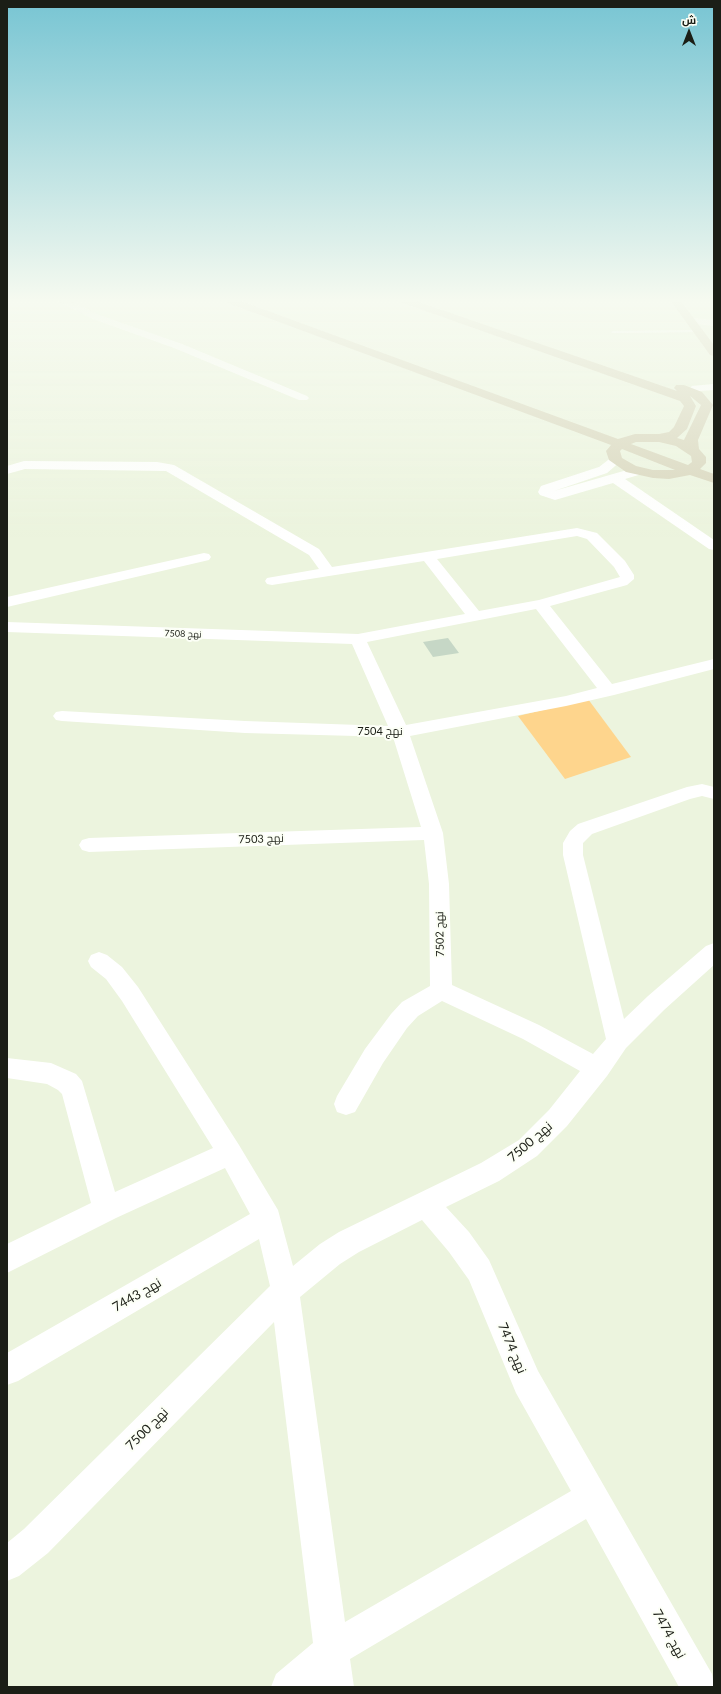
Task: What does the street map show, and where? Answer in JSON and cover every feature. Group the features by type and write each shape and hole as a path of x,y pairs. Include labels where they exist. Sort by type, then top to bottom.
{"street":[{"path":"257,379 303,398"},
{"path":"426,379 593,442 624,466 638,471 693,480 714,487"},
{"path":"450,379 584,427 714,471"},
{"path":"456,379 714,478"},
{"path":"631,379 685,398 690,406 680,429 673,435 654,438 635,438 620,443 614,448 614,457 603,470 546,489 545,492 555,496 616,479 638,471"},
{"path":"654,379 692,392 702,398 707,405 691,440 699,463 693,469 669,475"},
{"path":"692,392 696,388 714,387"},
{"path":"621,431 674,441 696,453 714,467"},
{"path":"7,470 24,465 157,466 170,468 314,552 328,571"},
{"path":"616,479 714,546"},
{"name":"نهج 7508","path":"7,627 358,639 540,604 622,582 627,579 627,575 620,564 592,536 577,532 427,555"},
{"path":"272,581 427,555 475,616"},
{"path":"7,602 204,557"},
{"path":"540,604 608,691"},
{"name":"نهج 7502","path":"358,639 400,732 432,833 439,884 441,990"},
{"name":"نهج 7504","path":"62,716 245,727 400,732 507,713 608,691 714,665"},
{"path":"618,1041 573,855 573,843 577,836 585,829 610,820 692,792 702,790 714,793"},
{"name":"نهج 7503","path":"89,845 432,833"},
{"name":"نهج 7500","path":"7,1564 36,1541 285,1291 330,1254 349,1242 490,1172 528,1148 558,1118 598,1069 618,1041 662,997 714,952"},
{"path":"99,961 114,973 130,994 230,1153 268,1219 285,1291 336,1687"},
{"path":"346,1104 374,1056 399,1021 410,1009 441,990 531,1032 598,1069"},
{"path":"7,1068 51,1074 67,1082 73,1089 106,1209"},
{"path":"7,1259 106,1209 230,1153"},
{"name":"نهج 7474","path":"426,1204 460,1242 479,1270 527,1382 699,1687"},
{"name":"نهج 7443","path":"7,1370 268,1219"},
{"path":"289,1687 331,1650 592,1497"}],"shaded area":[{"path":"588,699 631,757 565,779 518,716"}],"building":[{"path":"448,638 459,653 433,657 423,642"}]}
